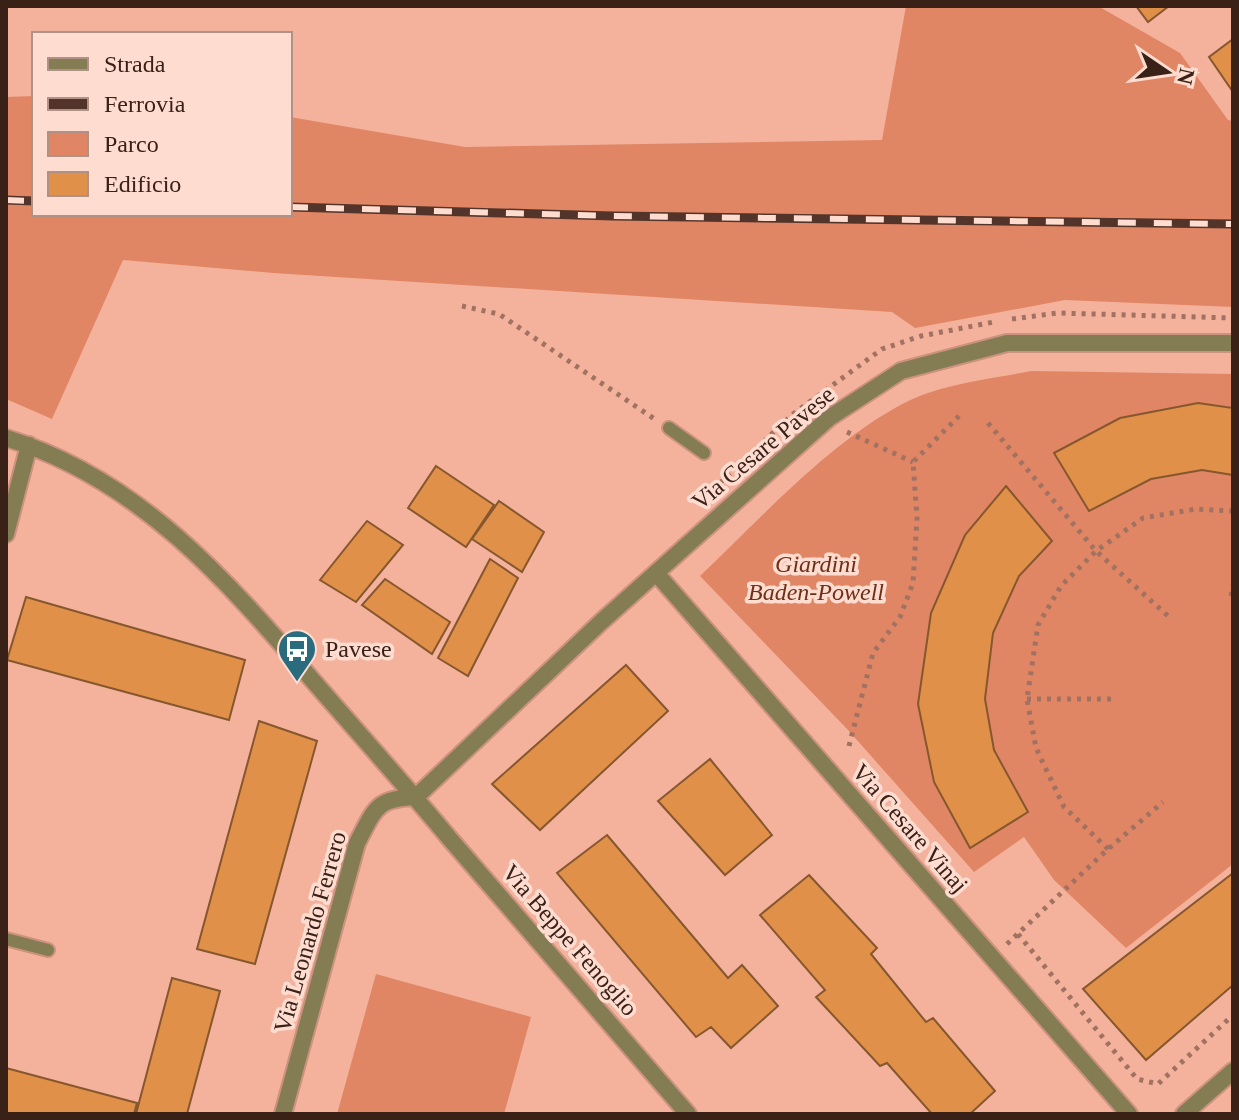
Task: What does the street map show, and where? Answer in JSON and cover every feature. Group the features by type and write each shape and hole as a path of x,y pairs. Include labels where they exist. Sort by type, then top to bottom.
{"street":[{"name":"Via Cesare Pavese","path":"416,797 601,622 829,418 901,371 1007,343 1233,343"},
{"name":"Via Beppe Fenoglio","path":"6,438 29,445 90,476 143,509 190,546 230,585 688,1114"},
{"path":"6,534 29,445"},
{"name":"Via Cesare Vinaj","path":"656,573 1129,1114"},
{"name":"Via Leonardo Ferrero","path":"283,1114 357,843 372,813 390,798 416,797"},
{"path":"1184,1114 1233,1071"}],"lane":[{"path":"669,428 704,453"},
{"path":"6,939 48,950"}],"path":[{"path":"462,306 499,314 669,428"},
{"path":"849,746 873,653 900,617 913,583 917,518 913,462 959,416"},
{"path":"988,423 1096,551 1168,616"},
{"path":"847,432 913,462"},
{"path":"1108,849 1064,807 1036,748 1027,699 1038,625 1061,586 1096,551 1143,518 1196,509 1233,511"},
{"path":"1231,596 1233,586"},
{"path":"1027,699 1117,699"},
{"path":"992,958 1163,802"},
{"path":"1018,934 1137,1079 1158,1084 1233,1015"}],"green space":[{"path":"906,6 1098,6 1180,53 1228,120 1233,121 1233,307 1065,300 915,328 892,312 273,273 123,260 52,419 6,399 6,97 32,96 32,216 292,216 292,117 465,147 882,140"},
{"name":"Giardini Baden-Powell","path":"1031,371 1233,374 1233,864 1126,948 1054,880 1024,837 974,872 848,730 700,576 818,464 869,424 927,393"},
{"path":"376,974 531,1017 504,1114 337,1114"}],"building":[{"path":"1136,6 1169,6 1148,22"},
{"path":"1233,39 1233,92 1209,57"},
{"path":"1198,403 1233,408 1233,475 1202,470 1151,479 1089,511 1054,453 1120,418"},
{"path":"436,466 494,505 466,547 408,508"},
{"path":"1006,486 1052,541 1019,576 993,633 985,699 994,750 1028,812 970,848 934,782 918,704 931,613 965,535"},
{"path":"499,501 544,532 522,572 472,539"},
{"path":"367,521 403,545 356,602 320,580"},
{"path":"490,559 518,578 468,676 438,658"},
{"path":"385,579 450,622 432,654 362,605"},
{"path":"26,597 245,660 229,720 7,660"},
{"path":"626,665 668,711 540,830 492,784"},
{"path":"259,721 317,741 255,964 197,949"},
{"path":"710,759 772,835 725,875 658,801"},
{"path":"607,835 728,978 742,965 778,1006 731,1048 711,1027 696,1037 557,873"},
{"path":"1233,873 1233,985 1146,1060 1083,989"},
{"path":"809,875 877,948 871,954 926,1022 933,1018 995,1091 970,1114 932,1114 887,1063 880,1066 816,997 825,990 760,915"},
{"path":"172,978 220,991 187,1114 136,1114"},
{"path":"6,1068 137,1103 134,1114 6,1114"}],"railway":[{"path":"6,200 32,201"},
{"path":"292,207 613,216 1233,224"}],"place":[{"name":"Pavese","path":"297,683"}]}
